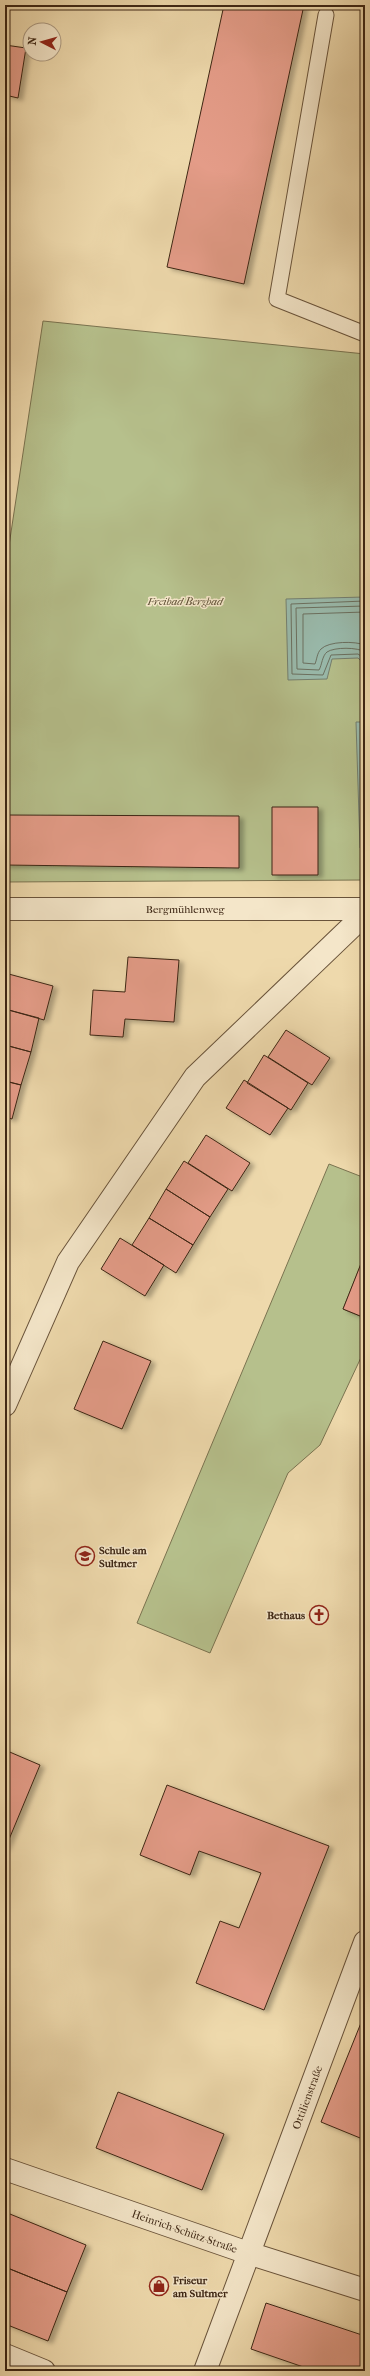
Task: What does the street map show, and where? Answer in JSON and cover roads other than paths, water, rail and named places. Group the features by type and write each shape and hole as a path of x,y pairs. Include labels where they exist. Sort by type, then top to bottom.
{"street":[{"name":"Bergmühlenweg","path":"5,909 365,909"},
{"path":"5,1405 68,1262 195,1077 365,914"},
{"name":"Ottilienstraße","path":"205,2371 365,1942"},
{"name":"Heinrich-Schütz-Straße","path":"5,2169 248,2253 365,2290"},
{"path":"5,2355 44,2371"}],"lane":[{"path":"326,15 277,299 365,334"}],"water":[{"path":"365,597 365,665 358,658 332,659 327,679 288,680 286,599"},
{"path":"356,722 365,722 365,848 360,848"}],"place":[{"name":"Schule am Sultmer","path":"85,1556"},
{"name":"Bethaus","path":"319,1615"},
{"name":"Friseur am Sultmer","path":"159,2286"}],"park label":[{"name":"Freibad Bergbad","path":"185,601"}]}
